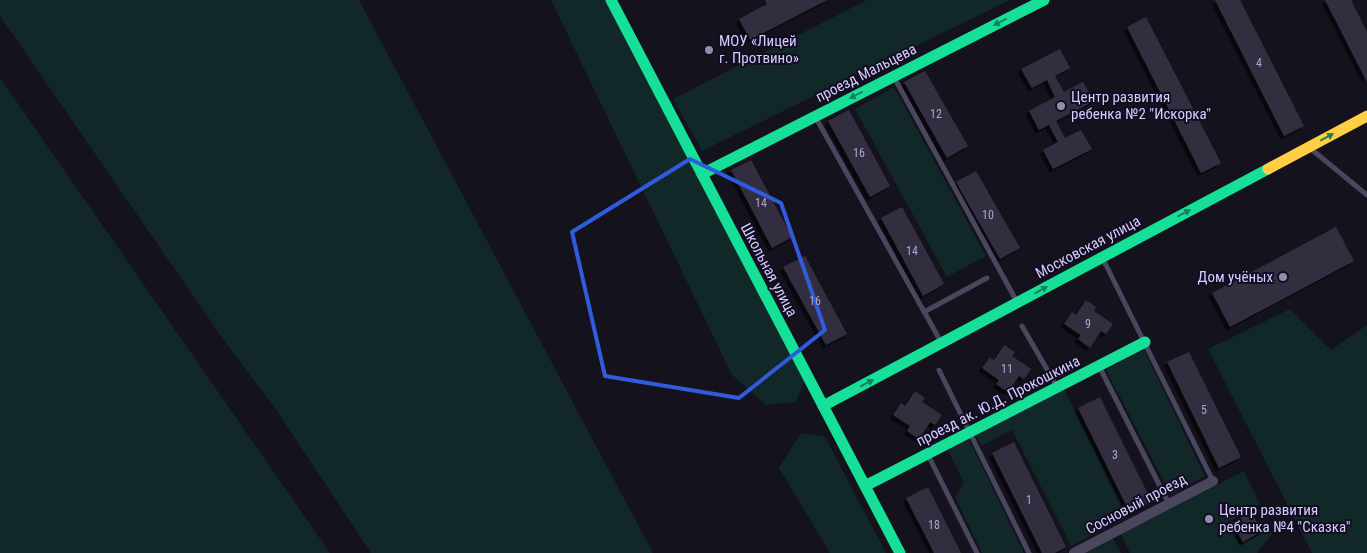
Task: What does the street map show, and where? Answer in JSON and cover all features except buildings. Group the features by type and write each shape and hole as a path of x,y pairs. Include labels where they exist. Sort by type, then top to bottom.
{"street":[{"name":"Школьная улица","path":"611,0 900,553"},
{"name":"проезд Мальцева","path":"702,174 1044,0"},
{"name":"Московская улица","path":"824,406 1367,116"},
{"name":"проезд ак. Ю.Д. Прокошкина","path":"866,486 1145,342"},
{"name":"Сосновый проезд","path":"1074,553 1212,481"}],"lane":[{"path":"894,76 1018,302"},
{"path":"815,116 941,343"},
{"path":"1309,147 1367,195"},
{"path":"1102,257 1212,481"},
{"path":"924,312 987,278"},
{"path":"1022,326 1057,388"},
{"path":"1099,366 1169,504"},
{"path":"939,370 1028,553"},
{"path":"928,454 976,553"}],"highlighted area":[{"path":"690,159 781,203 825,330 739,398 605,376 572,232"}],"green space":[{"path":"0,0 359,0 653,553 371,553 277,411 225,342 0,16"},
{"path":"551,0 606,0 807,374 796,402 766,405 732,375"},
{"path":"867,0 1010,0 702,151 673,99"},
{"path":"0,78 37,131 330,553 0,553"},
{"path":"894,87 986,256 947,277 855,109"},
{"path":"1290,309 1331,350 1367,325 1367,553 1312,553 1208,349"},
{"path":"1143,348 1205,476 1171,495 1106,370"},
{"path":"1063,387 1128,517 1071,546 1012,430 981,446 974,432"},
{"path":"801,433 825,437 886,553 830,553 779,468"},
{"path":"969,439 1024,553 982,553 955,497 964,483 948,450"},
{"name":"Центр развития ребенка №4 \"Сказка\"","path":"1244,471 1260,504 1228,522 1241,545 1266,531 1270,526 1272,534 1257,553 1130,553 1121,534"},
{"path":"1112,536 1121,553 1080,553"}],"traffic: fast":[{"path":"611,0 900,553"},
{"path":"702,174 1044,0"},
{"path":"823,406 1268,169"},
{"path":"865,486 1145,342"}],"traffic: slow":[{"path":"1268,169 1367,116"}],"place":[{"name":"МОУ «Лицей г. Протвино»","path":"709,50"},
{"name":"Центр развития ребенка №2 \"Искорка\"","path":"1061,106"},
{"name":"Дом учёных","path":"1283,277"},
{"name":"Центр развития ребенка №4 \"Сказка\"","path":"1209,519"}]}
